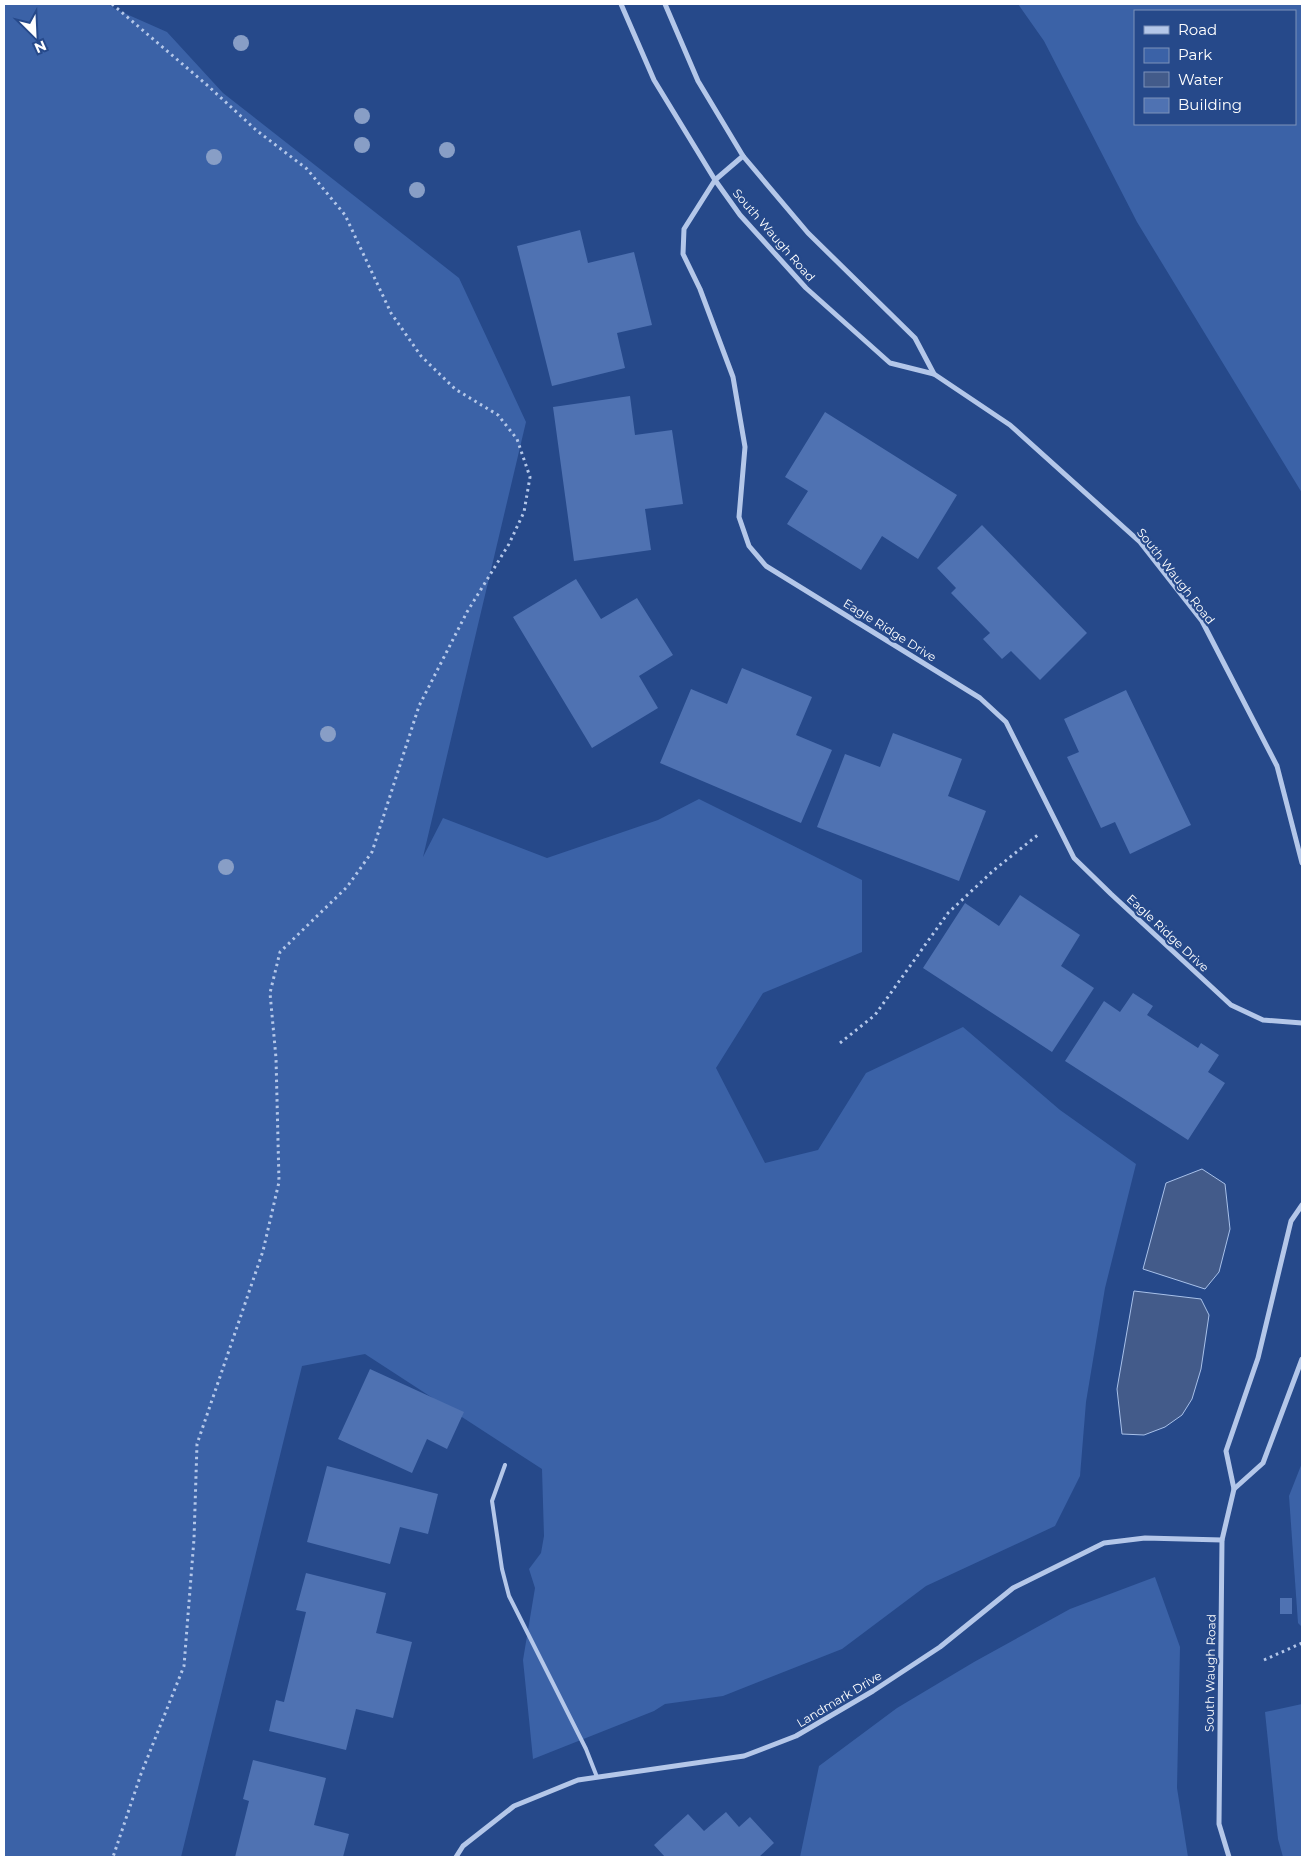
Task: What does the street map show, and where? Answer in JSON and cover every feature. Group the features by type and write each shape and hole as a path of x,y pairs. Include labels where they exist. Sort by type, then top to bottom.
{"street":[{"name":"South Waugh Road","path":"621,4 654,80 715,180 740,215 806,288 890,363 934,374 1010,425 1140,542 1202,621 1277,766 1302,863"},
{"name":"South Waugh Road","path":"665,4 698,81 743,156 808,233 915,338 934,374"},
{"name":"Eagle Ridge Drive","path":"743,156 715,180 684,229 683,254 700,289 733,377 745,447 739,517 749,546 766,566 980,698 1006,722 1074,858 1231,1005 1263,1020 1302,1023"},
{"name":"South Waugh Road","path":"1229,1857 1219,1824 1222,1540 1234,1489 1226,1451 1258,1358 1291,1221 1302,1205"},
{"path":"1234,1489 1263,1464 1302,1359"},
{"name":"Landmark Drive","path":"456,1857 463,1846 514,1806 578,1780 744,1756 796,1736 873,1691 940,1646 1012,1588 1104,1544 1145,1538 1222,1540"}],"lane":[{"path":"505,1465 492,1501 508,1596 586,1750 597,1778"}],"path":[{"path":"112,4 200,79 256,130 307,169 345,214 391,314 420,356 455,389 498,415 517,439 530,477 524,512 509,544 468,612 419,706 372,852 347,887 280,952 270,993 276,1058 279,1182 263,1251 197,1444 194,1540 184,1666 140,1774 113,1857"},
{"path":"840,1043 876,1015 948,913 994,870 1056,822"},
{"path":"1264,1660 1302,1643"}],"green space":[{"path":"4,4 109,4 115,9 167,32 223,93 459,278 526,422 423,857 443,818 547,858 658,820 699,799 862,880 862,952 763,993 716,1068 765,1163 818,1150 866,1073 963,1027 1060,1110 1136,1164 1105,1288 1086,1402 1080,1476 1055,1526 926,1586 842,1649 723,1696 665,1704 654,1711 533,1759 523,1660 535,1588 529,1569 541,1553 544,1536 542,1469 365,1354 302,1366 181,1857 4,1857"},
{"path":"1018,4 1302,4 1302,493 1137,222 1044,41"},
{"path":"1302,1463 1302,1627 1298,1623 1289,1496"},
{"path":"1155,1577 1180,1647 1177,1788 1188,1857 800,1857 819,1766 897,1708 974,1662 1070,1609"},
{"path":"1302,1704 1302,1857 1283,1857 1278,1839 1265,1712"}],"water":[{"path":"1202,1169 1225,1184 1230,1229 1219,1272 1205,1289 1143,1269 1166,1183"},
{"path":"1134,1291 1201,1299 1209,1315 1201,1369 1192,1399 1182,1415 1165,1427 1144,1435 1122,1434 1117,1389"}],"building":[{"path":"580,230 588,263 634,252 652,325 617,333 625,368 552,386 517,246"},
{"path":"630,396 635,435 672,430 683,504 645,509 651,550 574,561 553,407"},
{"path":"825,412 957,495 918,559 882,536 861,570 787,524 808,491 785,477"},
{"path":"982,525 1087,633 1040,680 1011,651 1002,659 983,639 990,633 951,593 956,588 937,568"},
{"path":"576,579 601,619 637,598 673,655 639,676 658,708 592,748 513,617"},
{"path":"742,668 812,697 796,735 832,750 801,823 660,763 691,689 727,704"},
{"path":"1126,690 1191,825 1130,854 1115,822 1101,828 1067,757 1079,752 1064,719"},
{"path":"893,733 962,759 948,796 986,811 959,881 817,827 845,754 880,767"},
{"path":"1020,895 1080,935 1061,966 1094,988 1052,1052 923,968 965,903 999,926"},
{"path":"1133,993 1153,1006 1147,1015 1198,1048 1201,1043 1219,1055 1208,1072 1225,1083 1188,1140 1065,1061 1104,1001 1120,1012"},
{"path":"370,1369 464,1412 447,1449 427,1439 412,1473 338,1439"},
{"path":"327,1466 438,1494 428,1534 400,1527 390,1564 307,1542"},
{"path":"306,1573 386,1593 376,1633 412,1642 393,1718 356,1709 346,1750 269,1731 276,1700 284,1702 306,1612 296,1610"},
{"path":"1280,1598 1292,1598 1292,1614 1280,1614"},
{"path":"253,1760 326,1778 314,1825 349,1834 343,1857 235,1857 249,1801 243,1799"},
{"path":"726,1812 739,1827 750,1817 774,1843 759,1857 665,1857 654,1845 688,1814 704,1831"}]}
